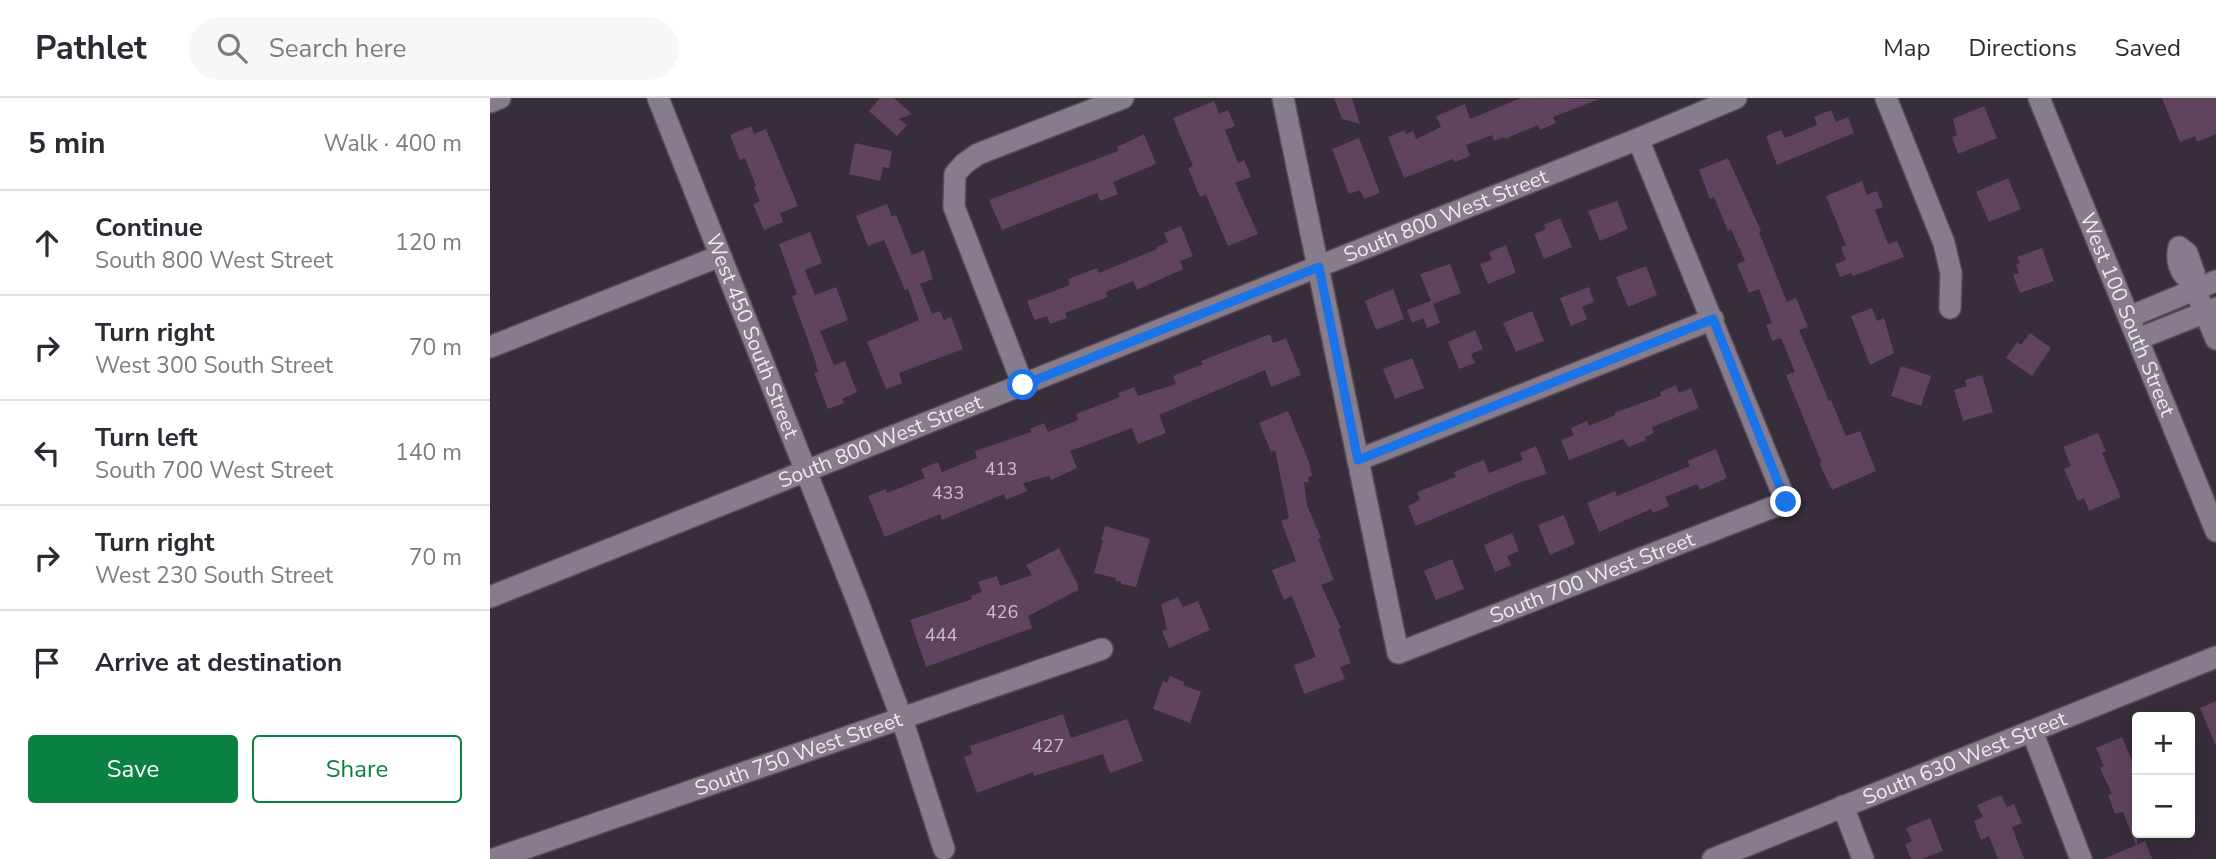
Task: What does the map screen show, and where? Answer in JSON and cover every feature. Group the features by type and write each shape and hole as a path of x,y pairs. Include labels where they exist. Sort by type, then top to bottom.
{"street":[{"path":"490,102 500,98"},
{"name":"West 450 South Street","path":"657,98 857,600 902,719 944,849"},
{"path":"1023,385 954,206 955,174 978,155 1123,98"},
{"path":"1283,98 1358,460 1713,319 1638,139"},
{"name":"South 800 West Street","path":"490,597 1736,98"},
{"path":"1886,98 1944,243 1951,273 1950,308"},
{"name":"West 100 South Street","path":"2039,98 2216,531"},
{"path":"490,347 720,256"},
{"path":"2129,317 2194,285 2216,281"},
{"path":"2194,285 2210,310 2216,340"},
{"path":"2138,339 2210,310"},
{"name":"South 700 West Street","path":"1358,460 1398,653 1786,502 1713,319"},
{"name":"South 750 West Street","path":"494,859 1102,649"},
{"name":"South 630 West Street","path":"1713,859 2216,657"},
{"path":"2032,731 2081,859"},
{"path":"1843,806 1863,859"}],"building":[{"path":"880,98 894,98 912,114 899,119 907,125 897,136 869,111"},
{"path":"1334,98 1352,98 1360,124 1342,119"},
{"path":"1521,98 1600,99 1553,117 1556,123 1540,130 1538,125 1505,139 1504,137 1494,141 1492,135 1466,145 1470,156 1455,162 1453,159 1404,178 1388,137 1405,130 1406,134 1413,131 1416,139 1441,127 1436,116 1465,104 1470,119"},
{"path":"2162,98 2216,98 2216,134 2197,142 2195,136 2180,142"},
{"path":"1214,101 1219,114 1228,110 1235,126 1225,130 1238,163 1244,160 1251,177 1235,183 1258,234 1228,246 1206,195 1200,197 1188,168 1193,166 1173,118"},
{"path":"1984,106 1997,138 1958,154 1952,137 1957,135 1953,119"},
{"path":"1831,110 1836,122 1848,117 1854,133 1777,165 1766,136 1781,130 1785,138 1817,125 1814,117"},
{"path":"751,126 754,134 766,129 798,206 780,213 783,222 764,230 753,204 760,201 754,187 756,186 745,158 740,160 730,135"},
{"path":"1144,134 1156,164 1113,182 1118,194 1100,201 1097,193 1002,230 989,200 1118,151 1117,147"},
{"path":"1359,138 1380,193 1364,199 1360,190 1349,194 1332,149"},
{"path":"855,143 892,151 889,168 883,167 880,181 849,174"},
{"path":"1728,158 1761,231 1759,232 1787,302 1796,298 1808,327 1799,330 1829,401 1831,400 1846,436 1860,431 1876,471 1832,490 1786,375 1795,372 1781,338 1772,341 1766,325 1772,323 1759,289 1749,293 1737,264 1745,261 1731,229 1728,231 1714,197 1710,199 1699,170"},
{"path":"2008,178 2021,209 1989,222 1976,192"},
{"path":"1862,181 1867,195 1877,191 1883,207 1875,210 1888,244 1897,241 1904,257 1853,276 1851,273 1840,277 1835,264 1846,260 1841,247 1846,245 1826,196"},
{"path":"1617,201 1628,229 1600,241 1588,211"},
{"path":"887,204 892,217 896,215 912,255 924,250 933,279 920,284 932,314 940,311 944,320 951,317 963,349 899,373 902,383 886,389 867,342 919,320 908,289 905,290 884,240 868,246 856,216"},
{"path":"1560,218 1572,247 1544,259 1534,234 1546,229 1544,225"},
{"path":"1181,226 1193,256 1180,261 1183,269 1137,290 1133,281 1106,292 1108,297 1065,313 1067,318 1050,324 1047,316 1035,320 1033,317 1027,301 1070,285 1068,279 1097,268 1099,273 1157,249 1156,247 1168,242 1164,233"},
{"path":"810,232 822,263 805,270 815,295 836,287 848,320 820,331 834,365 845,361 857,392 842,399 844,403 828,409 814,373 818,372 815,360 792,296 797,294 779,244"},
{"path":"1506,245 1516,273 1488,284 1480,264 1492,260 1489,252"},
{"path":"2042,248 2054,281 2020,293 2013,275 2019,273 2016,265 2020,263 2017,257"},
{"path":"1450,264 1461,293 1433,304 1440,323 1427,328 1423,318 1412,323 1407,310 1431,301 1420,274"},
{"path":"1646,266 1657,295 1628,307 1616,277"},
{"path":"1589,287 1594,302 1582,307 1587,319 1571,326 1560,298"},
{"path":"1393,289 1404,319 1376,330 1365,301"},
{"path":"1872,308 1877,321 1884,318 1894,353 1870,365 1851,316"},
{"path":"1532,311 1544,341 1516,352 1503,323"},
{"path":"1475,330 1483,349 1471,354 1475,363 1459,369 1448,342"},
{"path":"2030,333 2051,348 2032,376 2006,358 2017,342 2021,345"},
{"path":"1270,334 1273,343 1286,338 1301,375 1271,387 1265,370 1159,415 1166,433 1138,444 1132,428 1070,451 1077,468 1051,480 1049,476 1023,483 1027,491 1006,500 1004,494 942,520 940,514 885,537 868,496 886,489 887,493 925,478 921,469 938,462 942,472 977,458 975,451 1031,432 1030,429 1044,423 1048,432 1078,420 1076,414 1120,397 1118,393 1134,387 1138,396 1176,384 1173,376 1203,364 1201,361"},
{"path":"1412,358 1424,388 1395,399 1383,369"},
{"path":"1901,366 1931,376 1921,406 1891,396"},
{"path":"1982,375 1993,412 1963,421 1954,390 1967,386 1965,380"},
{"path":"1676,385 1679,393 1691,388 1699,408 1652,427 1654,433 1645,437 1646,440 1629,447 1623,439 1569,460 1561,440 1574,435 1571,428 1587,421 1589,426 1615,415 1614,413 1661,396 1660,392"},
{"path":"1288,411 1309,462 1312,476 1308,477 1309,482 1304,482 1307,505 1334,580 1321,585 1341,628 1338,629 1351,663 1340,667 1345,679 1304,694 1294,665 1316,657 1292,596 1284,600 1272,570 1296,561 1281,521 1289,518 1275,450 1271,452 1259,423"},
{"path":"2098,433 2106,451 2102,453 2121,497 2089,511 2084,498 2078,501 2064,469 2071,466 2063,447"},
{"path":"1536,446 1547,474 1521,482 1416,526 1408,506 1420,500 1417,492 1456,477 1454,472 1484,460 1489,473 1523,460 1520,453"},
{"path":"1716,449 1727,478 1700,490 1697,484 1665,497 1669,506 1653,513 1651,509 1599,532 1587,503 1615,491 1617,496 1690,466 1687,461"},
{"path":"1564,515 1575,544 1550,555 1538,525"},
{"path":"1105,526 1150,539 1136,587 1121,584 1115,581 1116,578 1094,573"},
{"path":"1512,533 1519,551 1507,556 1511,565 1495,572 1484,545"},
{"path":"1059,548 1078,590 1028,616 1032,628 926,667 910,620 972,599 971,596 982,592 978,582 997,576 1000,586 1032,575 1026,565"},
{"path":"1452,559 1464,589 1436,600 1424,571"},
{"path":"1178,597 1183,607 1198,601 1210,630 1169,648 1162,631 1167,629 1161,604"},
{"path":"1170,676 1201,692 1190,723 1153,709 1163,681 1167,683"},
{"path":"2216,701 2216,746 2200,708"},
{"path":"1063,714 1071,738 1127,719 1143,761 1110,773 1103,754 1034,776 1033,772 977,793 964,757 972,754 970,746"},
{"path":"2122,737 2132,761 2132,835 2123,812 2115,814 2108,795 2112,794 2100,768 2104,766 2096,748"},
{"path":"2001,795 2007,807 2014,804 2022,823 2012,827 2024,859 1998,859 1989,836 1981,840 1974,821 1983,817 1977,805"},
{"path":"1930,818 1943,851 1921,859 1911,859 1905,844 1912,841 1906,828"},
{"path":"2133,838 2137,838 2137,845 2145,841 2152,859 2104,859 2136,845"}],"route":[{"path":"1023,385 1319,267 1358,460 1713,319 1786,502"}]}
